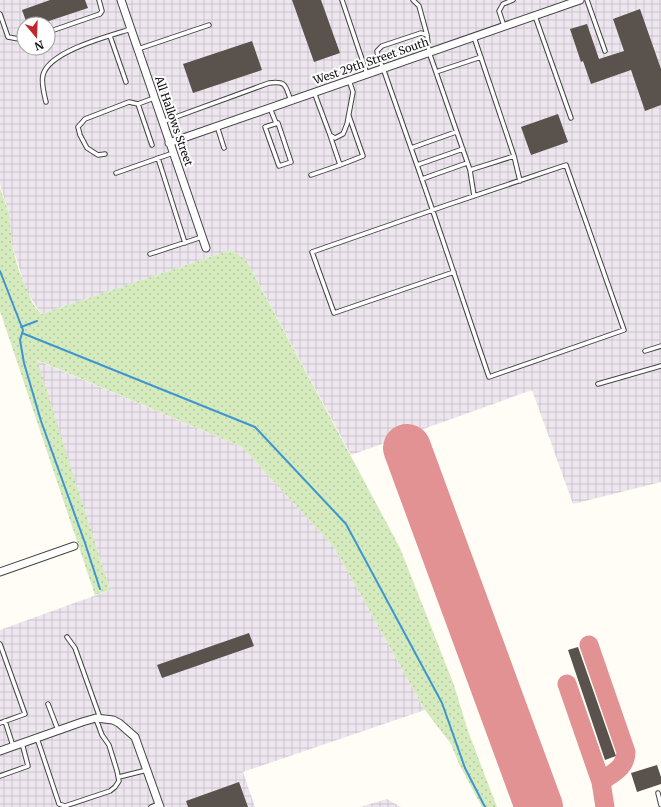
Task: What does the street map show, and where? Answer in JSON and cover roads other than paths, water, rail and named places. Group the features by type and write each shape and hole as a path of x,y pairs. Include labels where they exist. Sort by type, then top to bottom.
{"street":[{"name":"All Hallows Street","path":"121,0 206,248"},
{"name":"West 29th Street South","path":"169,143 580,0"},
{"path":"0,572 74,546"},
{"path":"0,750 98,718 116,721 135,737 160,806"}],"lane":[{"path":"56,29 100,14 102,9 99,0"},
{"path":"342,0 367,74"},
{"path":"413,0 419,6 428,35 429,52 470,170 474,196"},
{"path":"504,26 499,11 502,2 513,0"},
{"path":"587,0 605,51"},
{"path":"0,14 8,37 16,38"},
{"path":"534,16 571,118"},
{"path":"138,49 209,25"},
{"path":"46,102 42,79 46,68 52,61 72,49 131,29"},
{"path":"428,35 421,33 382,46 377,51 378,58 383,68 422,179 432,210 454,272 489,378 624,330 566,165 432,210 312,252 334,313 454,272"},
{"path":"110,36 126,82"},
{"path":"474,37 514,156 520,180"},
{"path":"436,72 481,57"},
{"path":"330,135 335,138 343,134 349,114 353,92 349,80"},
{"path":"162,122 269,84 280,82 284,85 291,100"},
{"path":"314,92 340,165"},
{"path":"105,154 98,155 87,148 80,135 78,126 85,119 129,102 138,104 154,98"},
{"path":"138,104 152,145"},
{"path":"270,108 276,123 278,123 291,162 279,166 265,127 276,123"},
{"path":"311,175 363,156 349,114"},
{"path":"217,126 224,148"},
{"path":"411,148 456,132"},
{"path":"417,165 463,149"},
{"path":"116,173 173,153"},
{"path":"470,170 514,156"},
{"path":"158,158 185,243"},
{"path":"422,179 467,163"},
{"path":"150,254 202,237"},
{"path":"645,351 661,346"},
{"path":"598,384 661,366"},
{"path":"37,738 56,797 59,804 62,806 110,791 119,781 109,745 102,735 98,718 75,648 67,637"},
{"path":"0,644 25,714 0,723"},
{"path":"48,704 58,730"},
{"path":"5,721 13,746"},
{"path":"0,776 28,766 22,743"},
{"path":"119,777 147,770"},
{"path":"658,793 661,805"},
{"path":"151,807 160,806"}],"waterway":[{"path":"0,271 23,330 20,340 24,363 41,421 100,589"},
{"path":"21,327 37,321"},
{"path":"22,333 255,427 346,524 442,703 465,768 485,807"}]}
